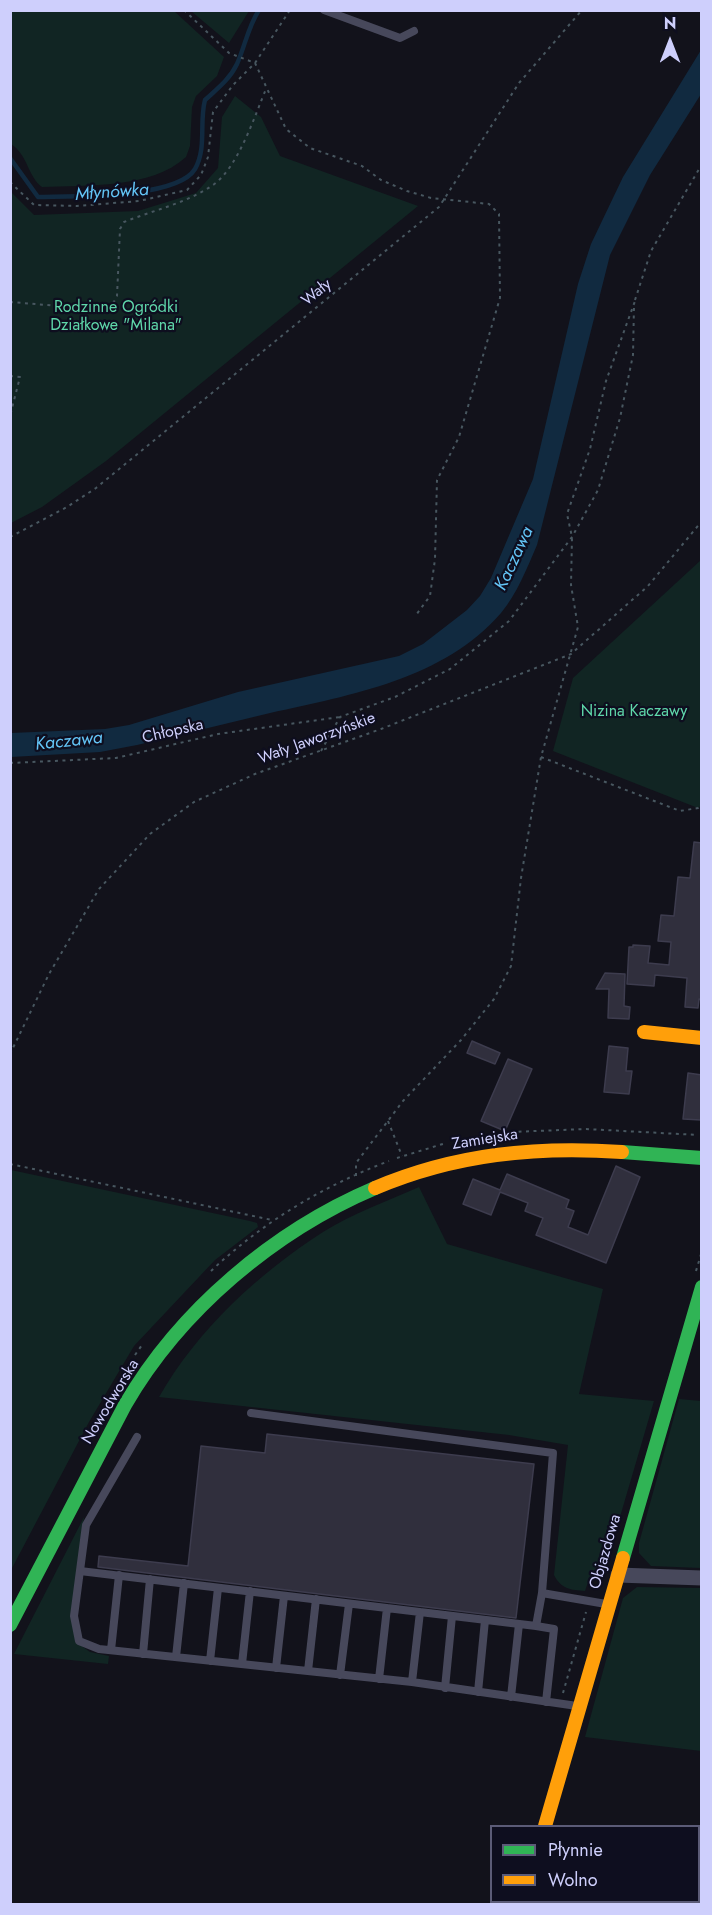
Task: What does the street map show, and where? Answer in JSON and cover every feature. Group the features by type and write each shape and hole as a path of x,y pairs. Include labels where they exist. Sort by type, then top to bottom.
{"street":[{"path":"644,1032 702,1038"},
{"name":"Zamiejska","path":"289,1234 361,1194 438,1165 508,1152 575,1149 702,1158"},
{"name":"Nowodworska","path":"10,1625 104,1443 144,1374 205,1304 260,1254 289,1234"},
{"name":"Objazdowa","path":"545,1825 702,1287"},
{"path":"618,1575 702,1578"}],"lane":[{"path":"324,10 400,38 414,31"},
{"path":"251,1413 553,1452 542,1593 536,1626"},
{"path":"137,1437 86,1525 74,1616 80,1641 99,1649 412,1682 579,1706"},
{"path":"80,1571 554,1629 546,1702"},
{"path":"111,1650 119,1575"},
{"path":"143,1654 150,1579"},
{"path":"176,1657 184,1583"},
{"path":"210,1661 218,1587"},
{"path":"242,1664 250,1592"},
{"path":"542,1593 609,1604"},
{"path":"276,1668 284,1596"},
{"path":"308,1671 316,1599"},
{"path":"340,1675 349,1604"},
{"path":"379,1679 387,1608"},
{"path":"412,1682 420,1612"},
{"path":"445,1688 452,1616"},
{"path":"478,1692 485,1620"},
{"path":"511,1697 519,1624"}],"path":[{"path":"184,10 230,53 255,63 286,129 310,148 362,166 381,180 407,191 446,200 489,204 499,214 500,298 459,437 437,480 435,559 430,596 416,615"},
{"path":"10,182 19,194 34,205 76,206 139,201 187,190 201,175 208,157 213,112 233,85 255,63 290,10"},
{"name":"Wały","path":"10,537 67,507 96,488 334,295 446,200 519,83 582,10"},
{"path":"10,302 95,309 106,309 113,304 117,296 120,229 124,222 183,201 215,184 236,157 266,88"},
{"path":"361,1194 356,1175 356,1163 388,1121 487,1007 511,966 521,878 541,757 578,627 571,585 572,537 567,514 590,449 606,381 651,251 702,164"},
{"name":"Chłopska","path":"10,763 116,758 218,734 340,717 395,697 450,669 509,621 572,537 598,490 620,418 633,356 635,301"},
{"path":"10,376 20,377 10,416"},
{"name":"Wały Jaworzyńskie","path":"10,1054 49,974 99,889 150,834 194,802 255,774 321,752 571,654 648,586 702,521"},
{"path":"321,752 340,717"},
{"path":"541,757 680,810 698,808 702,805"},
{"path":"388,1121 402,1156"},
{"path":"462,1140 517,1131 576,1129 698,1135"},
{"path":"205,1277 274,1220 356,1175 402,1156 452,1142"},
{"path":"10,1164 274,1220 289,1234"},
{"path":"131,1360 144,1344"}],"green space":[{"path":"11,10 174,11 224,57 217,76 196,96 192,107 190,146 186,157 155,175 137,180 98,185 42,187 37,183 21,154 11,144"},
{"path":"191,11 249,11 229,43"},
{"name":"Rodzinne Ogródki Działkowe \"Milana\"","path":"235,96 261,117 280,156 418,206 106,461 42,507 11,523 11,192 34,215 138,211 196,193 218,168 222,117"},
{"name":"Nizina Kaczawy","path":"701,560 702,805 698,808 553,751 573,678"},
{"path":"11,1170 250,1221 257,1223 258,1227 215,1260 134,1346 89,1422 11,1570"},
{"path":"419,1187 447,1244 603,1289 579,1394 654,1401 605,1568 587,1585 585,1591 567,1588 554,1575 568,1445 509,1435 159,1397 192,1348 211,1326 275,1266 334,1225"},
{"path":"679,1399 701,1401 701,1568 651,1566 639,1553 639,1543"},
{"path":"84,1517 71,1616 76,1642 90,1652 109,1656 108,1664 14,1654"},
{"path":"637,1587 701,1588 701,1751 585,1737 623,1598"}],"water":[{"name":"Kaczawa","path":"701,50 701,94 650,175 610,255 537,545 517,589 501,613 478,636 452,654 424,669 364,691 100,752 11,757 11,733 105,729 129,725 238,692 399,656 423,644 467,610 480,596 491,578 533,479 578,284 591,244 623,177"}],"building":[{"path":"694,842 702,843 702,1000 699,999 698,1008 685,1007 687,978 655,975 654,986 627,984 629,947 633,945 650,946 648,963 669,965 671,942 658,941 661,915 674,916 678,877 690,878"},
{"path":"605,973 625,974 624,1006 630,1007 629,1019 608,1018 609,989 596,989"},
{"path":"472,1041 500,1053 495,1064 467,1053"},
{"path":"609,1046 628,1048 626,1071 632,1071 629,1094 604,1092"},
{"path":"508,1059 532,1069 505,1131 481,1121"},
{"path":"688,1073 702,1075 701,1120 683,1119"},
{"path":"616,1166 640,1177 606,1263 536,1235 543,1218 525,1211 528,1203 500,1192 491,1215 463,1204 473,1179 500,1190 507,1174 569,1200 566,1208 574,1211 568,1227 588,1235"},
{"path":"267,1434 534,1464 516,1618 98,1567 99,1556 188,1566 201,1446 265,1453"}],"waterway":[{"name":"Młynówka","path":"10,158 38,197 122,194 168,186 184,179 195,169 199,161 205,100 231,74 259,10"}],"traffic: fast":[{"path":"622,1152 702,1158"},
{"path":"10,1625 125,1405 147,1370 173,1337 233,1277 266,1251 301,1227 375,1188"},
{"path":"623,1558 702,1287"}],"traffic: slow":[{"path":"644,1032 702,1038"},
{"path":"375,1188 435,1167 496,1155 558,1150 622,1152"},
{"path":"545,1825 623,1558"}]}
